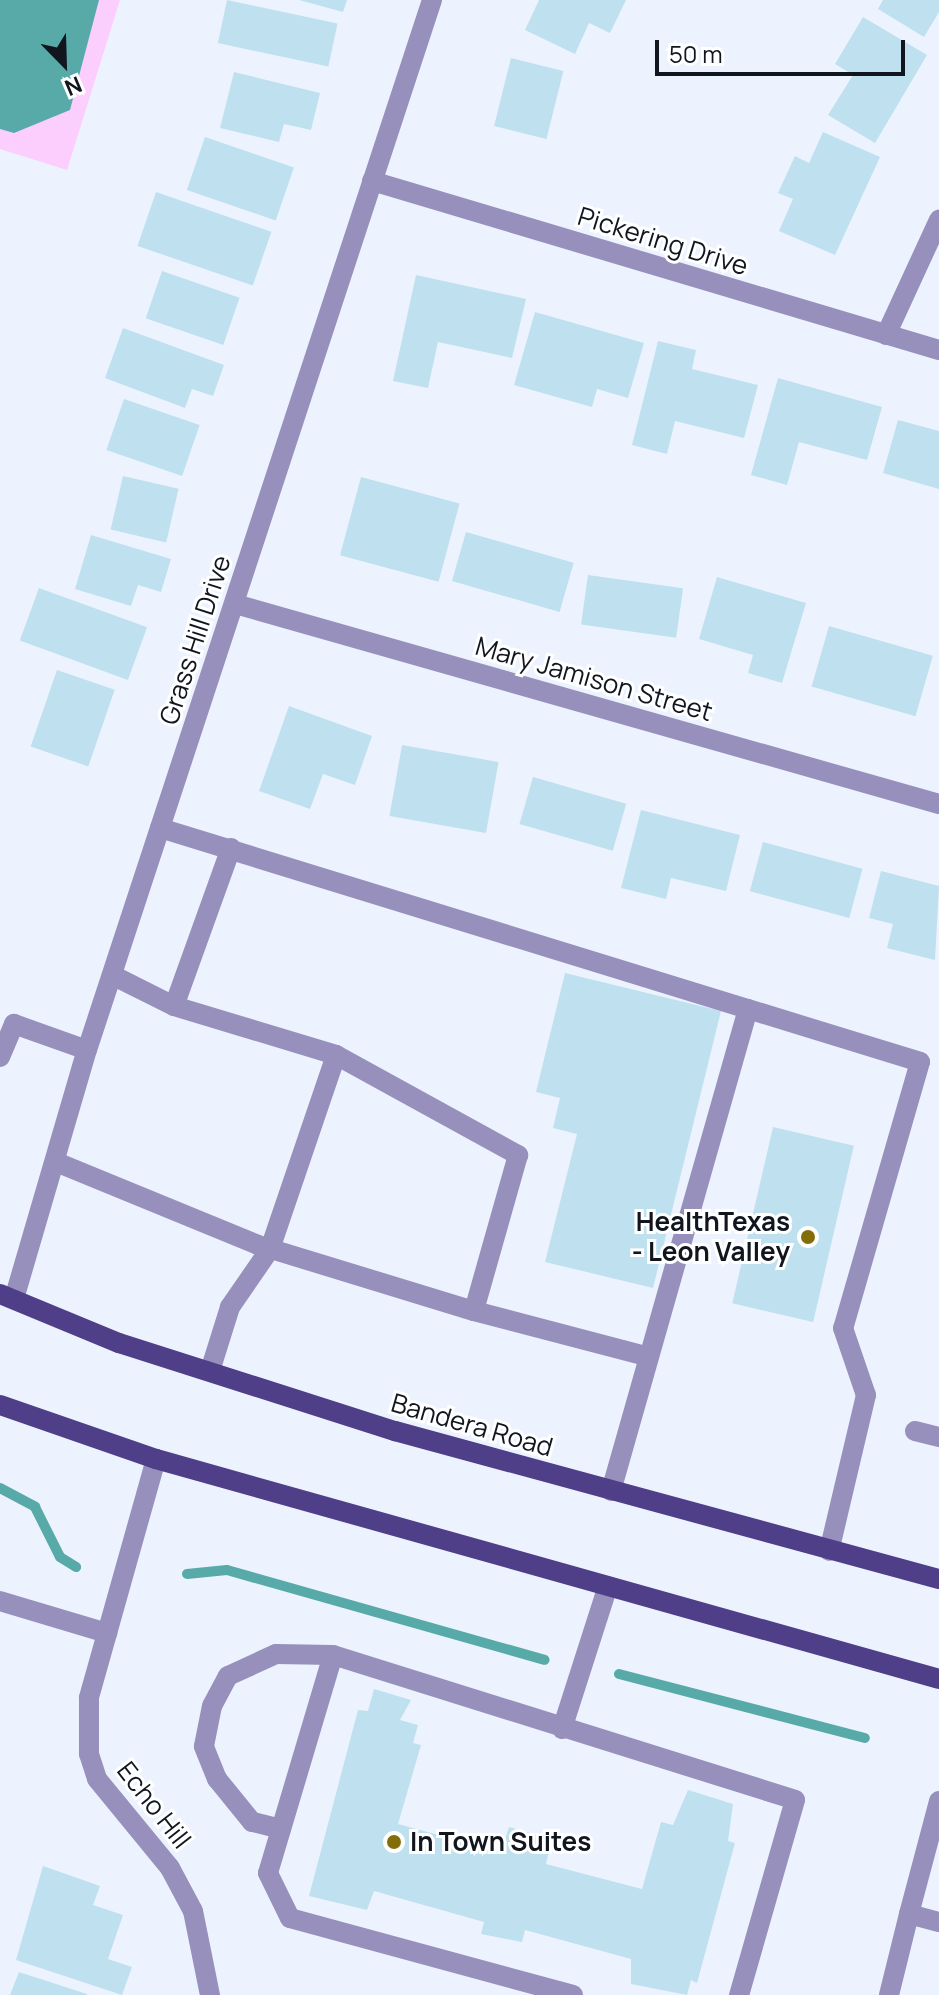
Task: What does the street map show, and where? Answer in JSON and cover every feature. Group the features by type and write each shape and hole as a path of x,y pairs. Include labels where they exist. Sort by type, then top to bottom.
{"main road":[{"name":"Bandera Road","path":"7,1296 210,1371 611,1491 939,1579"},
{"path":"0,1405 156,1459 939,1679"}],"street":[{"name":"Grass Hill Drive","path":"7,1296 56,1162 87,1050 432,0"},
{"name":"Pickering Drive","path":"372,181 939,350"},
{"path":"886,335 939,220"},
{"name":"Mary Jamison Street","path":"235,604 939,804"},
{"path":"160,828 920,1062 843,1328 866,1395 829,1551"},
{"path":"174,1006 231,848"},
{"path":"112,975 174,1006 336,1055 518,1155 474,1311"},
{"path":"611,1491 646,1356 748,1009"},
{"path":"0,1057 7,1020 87,1050"},
{"path":"210,1371 230,1307 270,1249 336,1055"},
{"path":"56,1162 270,1249 474,1311 646,1356"},
{"path":"915,1431 939,1437"},
{"name":"Echo Hill","path":"156,1459 89,1698 89,1754 97,1779 170,1868 193,1911 210,1995"},
{"path":"562,1729 608,1586"},
{"path":"0,1601 107,1633"},
{"path":"281,1829 252,1822 217,1779 204,1746 212,1706 228,1676 276,1654 333,1655 795,1800 739,1995"},
{"path":"333,1655 268,1873 290,1918 573,1995"},
{"path":"889,1995 937,1813"},
{"path":"909,1914 939,1922"}],"shaded area":[{"path":"0,0 120,0 67,170 0,149"},
{"path":"0,0 99,0 70,110 14,133 0,129"}],"building":[{"path":"227,0 338,23 328,67 218,43"},
{"path":"299,0 347,0 343,12"},
{"path":"539,0 626,0 610,33 589,23 575,54 525,30"},
{"path":"883,0 939,0 939,12 924,37 878,9"},
{"path":"863,17 927,55 875,143 828,115 853,75 835,64"},
{"path":"511,58 563,71 546,139 494,126"},
{"path":"234,72 320,93 311,130 284,124 279,142 220,128"},
{"path":"823,132 880,157 835,255 779,231 793,199 778,193 795,156 809,163"},
{"path":"205,137 294,168 276,221 187,190"},
{"path":"156,192 271,232 253,286 137,246"},
{"path":"162,271 240,298 223,345 146,318"},
{"path":"416,275 526,299 512,358 438,342 428,388 393,381"},
{"path":"535,312 644,343 628,398 597,389 592,407 514,385"},
{"path":"123,328 224,365 213,396 192,389 185,408 105,378"},
{"path":"658,341 696,350 692,369 758,385 744,438 675,421 667,454 632,445"},
{"path":"778,378 882,407 867,460 799,442 787,485 751,475"},
{"path":"124,399 200,425 182,476 106,450"},
{"path":"898,420 939,431 939,489 883,473"},
{"path":"123,476 179,489 166,542 111,530"},
{"path":"361,477 460,503 439,582 340,555"},
{"path":"466,532 574,563 560,612 452,581"},
{"path":"91,535 171,559 161,592 138,585 131,606 75,589"},
{"path":"588,575 683,588 676,638 581,625"},
{"path":"717,577 806,603 782,683 748,673 753,655 699,639"},
{"path":"39,588 147,627 128,680 20,641"},
{"path":"829,626 933,656 915,716 812,687"},
{"path":"57,670 115,690 88,766 31,747"},
{"path":"289,706 372,736 355,785 323,774 310,809 259,791"},
{"path":"402,745 499,762 486,833 389,816"},
{"path":"533,777 626,804 613,851 519,824"},
{"path":"641,810 740,835 726,891 671,878 666,899 621,888"},
{"path":"763,842 862,869 849,918 750,891"},
{"path":"881,871 939,886 935,960 887,948 893,924 869,918"},
{"path":"565,973 721,1011 653,1288 545,1262 577,1134 553,1128 560,1098 536,1092"},
{"path":"773,1127 854,1146 813,1322 732,1303"},
{"name":"In Town Suites","path":"374,1689 411,1700 400,1720 418,1725 413,1743 421,1745 398,1824 501,1852 509,1827 552,1839 546,1864 642,1889 661,1822 673,1825 688,1790 733,1804 728,1841 735,1843 697,1983 691,1980 687,1995 631,1984 631,1959 525,1930 522,1942 481,1934 484,1922 374,1891 367,1910 309,1896 358,1710 368,1711"},
{"path":"43,1866 100,1886 93,1905 123,1915 108,1959 132,1967 122,1995 16,1960"},
{"path":"19,1972 87,1994 87,1995 10,1995"}],"waterway":[{"path":"0,1488 35,1507 60,1557 76,1567"},
{"path":"187,1574 227,1570 544,1660"},
{"path":"619,1674 865,1738"}],"place":[{"name":"HealthTexas - Leon Valley","path":"808,1237"},
{"name":"In Town Suites","path":"394,1842"}]}
